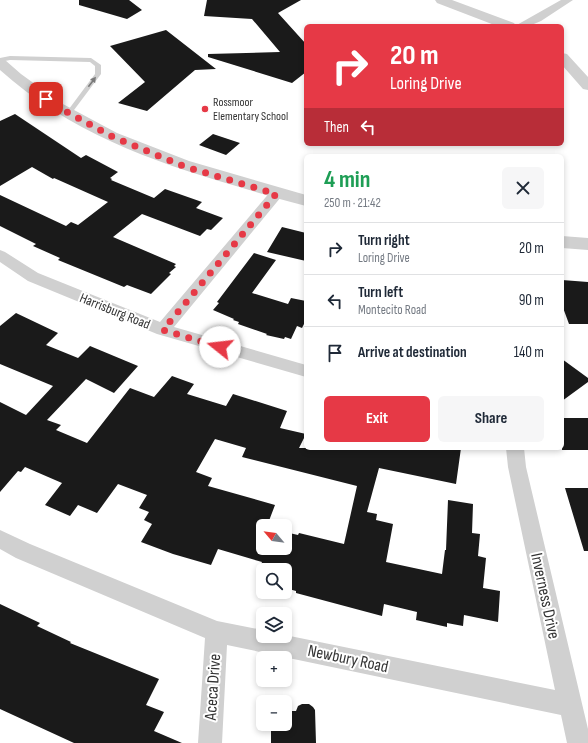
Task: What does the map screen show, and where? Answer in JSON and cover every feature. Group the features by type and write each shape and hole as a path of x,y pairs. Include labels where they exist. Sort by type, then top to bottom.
{"street":[{"path":"441,0 505,24"},
{"path":"525,24 537,19 568,0"},
{"path":"564,59 588,86"},
{"path":"0,62 16,77 56,106 111,136 183,166 276,194 304,201"},
{"path":"163,330 276,194"},
{"path":"564,242 588,244"},
{"name":"Harrisburg Road","path":"0,255 32,277 163,330 304,370"},
{"name":"Inverness Drive","path":"515,450 517,467 579,743"},
{"name":"Newbury Road","path":"0,539 23,551 216,632 570,705"},
{"name":"Aceca Drive","path":"210,743 216,632"}],"lane":[{"path":"0,62 10,58 91,60 98,65 98,74 69,113"}],"building":[{"path":"79,0 129,0 142,10 127,19 79,5"},
{"path":"207,0 301,0 278,13 304,42 304,74 292,83 208,57 208,54 280,52 252,19 204,16"},
{"path":"166,30 216,69 195,70 147,111 118,103 145,82 110,46"},
{"path":"15,114 81,158 86,155 118,172 110,178 112,179 111,180 154,198 165,189 202,202 196,208 223,218 211,230 207,229 200,236 142,214 113,237 176,264 174,266 176,267 169,273 171,274 151,294 127,285 124,287 58,260 60,258 33,246 36,244 0,226 0,195 66,226 71,222 78,225 108,202 54,178 53,179 32,167 0,186 0,121"},
{"path":"213,134 240,143 226,155 199,145"},
{"path":"282,227 304,232 304,261 267,252"},
{"path":"254,253 276,260 252,293 288,304 291,298 304,301 304,324 302,328 297,326 291,339 266,335 267,334 238,324 239,322 233,320 234,319 213,310 219,303 217,302"},
{"path":"564,280 588,282 588,324 569,324 564,310"},
{"path":"16,313 58,333 46,345 78,358 90,346 138,366 114,393 86,379 47,420 61,425 56,430 87,443 130,388 154,397 172,376 194,384 187,394 226,406 233,394 287,411 280,428 304,434 304,438 299,448 304,448 304,450 461,450 456,484 379,468 367,512 377,514 376,520 393,524 386,562 442,574 446,550 448,500 473,504 472,533 480,534 478,556 486,558 483,588 500,591 498,622 464,615 463,626 447,623 447,627 416,620 417,612 384,604 382,616 296,593 296,591 292,590 292,563 262,563 218,549 211,565 173,554 141,542 152,524 144,520 149,512 139,508 147,495 118,484 97,513 78,505 70,516 45,505 62,483 25,467 21,472 18,471 0,492 0,402 26,415 53,386 0,364 0,326","holes":["215,439 246,448 242,457 357,486 344,544 299,533 298,535 292,534 292,555 256,555 256,519 270,519 275,505 208,486 212,478 196,472"]},
{"path":"564,360 588,378 588,382 564,400"},
{"path":"564,418 588,418 588,450 564,450"},
{"path":"565,488 588,488 588,551 584,551"},
{"path":"0,604 40,623 37,626 71,642 70,643 159,679 146,705 164,712 154,731 182,743 74,743 0,709"},
{"path":"302,704 309,704 315,710 316,743 271,743 271,731 292,731 292,711 296,711 298,706"}],"place":[{"name":"Rossmoor Elementary School","path":"205,109"}],"route":[{"path":"46,99 111,136 183,166 276,194 163,330 220,347"}]}
